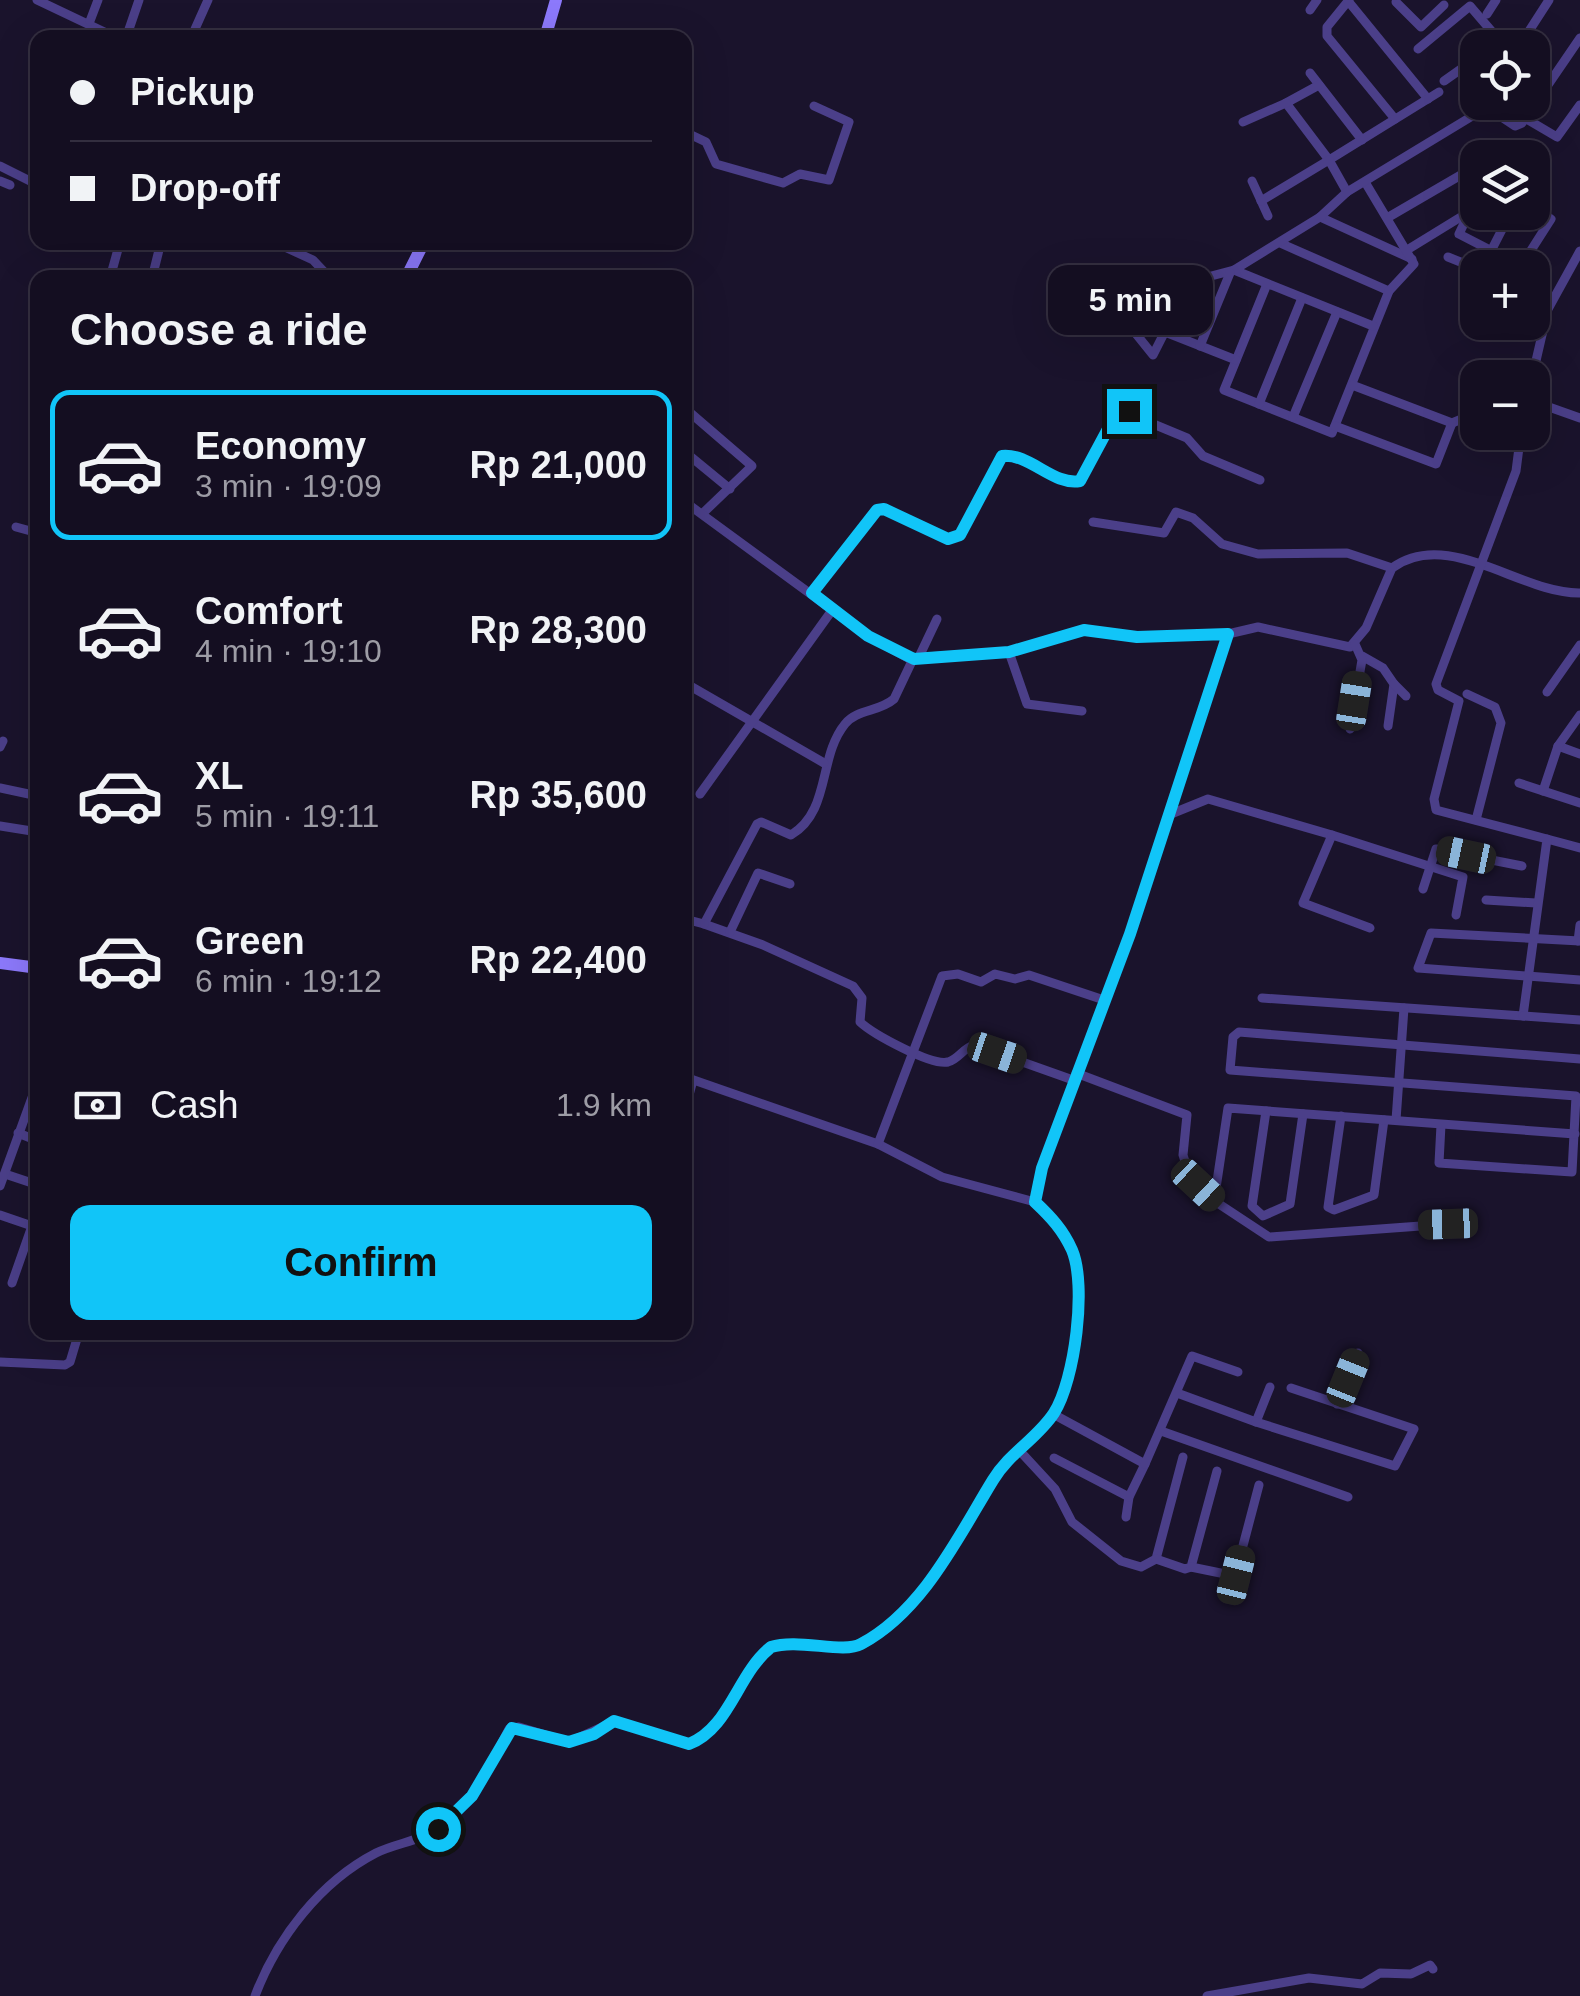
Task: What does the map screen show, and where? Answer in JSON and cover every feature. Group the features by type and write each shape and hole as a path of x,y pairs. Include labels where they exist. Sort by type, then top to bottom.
{"street":[{"path":"37,0 105,30"},
{"path":"90,21 98,0"},
{"path":"129,30 139,0"},
{"path":"195,30 208,0"},
{"path":"547,30 556,0"},
{"path":"1310,10 1317,0"},
{"path":"1488,14 1496,0"},
{"path":"1530,30 1549,0"},
{"path":"1395,120 1327,36 1327,27 1348,1 1428,99"},
{"path":"1396,1 1421,28 1444,5"},
{"path":"1418,48 1470,6 1488,30"},
{"path":"1550,82 1580,38"},
{"path":"1444,81 1460,70"},
{"path":"1310,73 1362,140"},
{"path":"1243,122 1318,85"},
{"path":"1262,202 1439,92"},
{"path":"1286,103 1329,160 1347,192"},
{"path":"1528,120 1557,137 1580,105"},
{"path":"692,135 706,142 716,164 783,183 800,174 826,180 832,177 849,122 814,106"},
{"path":"1170,321 1142,296 1232,271 1320,217 1347,192 1466,120"},
{"path":"0,166 30,181"},
{"path":"1387,218 1460,175"},
{"path":"1252,181 1268,216"},
{"path":"1267,284 1224,390 1332,433 1373,326 1390,292 1412,269 1410,255 1365,182"},
{"path":"1320,217 1410,255"},
{"path":"1410,255 1460,218"},
{"path":"1460,230 1459,234 1492,250 1501,230"},
{"path":"1280,243 1390,292"},
{"path":"292,250 314,260 323,270"},
{"path":"1535,360 1540,330 1552,300 1580,251"},
{"path":"1448,257 1460,262"},
{"path":"1232,271 1373,326"},
{"path":"1200,346 1232,271"},
{"path":"1116,309 1153,355 1189,284"},
{"path":"1260,404 1302,298"},
{"path":"1293,417 1337,312"},
{"path":"1165,332 1236,360"},
{"path":"1352,385 1452,423 1460,420"},
{"path":"1550,407 1580,418"},
{"path":"812,593 877,510 884,509 948,539 960,535 1002,456 1018,456 1066,481 1080,481 1113,419 1122,411 1187,438 1203,456 1260,480"},
{"path":"692,414 751,464 703,512"},
{"path":"1335,426 1436,464 1452,423"},
{"path":"1519,450 1516,470 1436,684 1438,690 1459,701 1434,800 1436,810 1580,848"},
{"path":"692,458 730,488"},
{"path":"692,503 868,636 916,659 1009,652 1084,630 1137,637 1228,634 1258,627 1342,647 1356,644"},
{"path":"1092,522 1164,533 1176,512 1193,518 1222,544 1258,554 1346,553 1392,568 1424,556 1454,558 1540,588 1580,593"},
{"path":"16,527 30,531"},
{"path":"1356,644 1392,568"},
{"path":"700,794 833,609"},
{"path":"704,924 757,824 761,822 791,835 802,826 824,788 824,763 847,721 894,699 937,619"},
{"path":"1035,1202 1042,1168 1172,814 1228,634"},
{"path":"1356,644 1362,656 1383,668 1406,696"},
{"path":"1547,692 1580,645"},
{"path":"1009,652 1027,705 1082,711"},
{"path":"1350,729 1362,656"},
{"path":"1388,726 1394,684"},
{"path":"692,688 824,763"},
{"path":"1467,694 1495,706 1501,723 1476,820"},
{"path":"1543,791 1558,746 1580,715"},
{"path":"1558,746 1580,754"},
{"path":"1519,783 1580,803"},
{"path":"0,788 30,794"},
{"path":"1172,814 1208,800 1464,878 1456,915"},
{"path":"0,826 30,831"},
{"path":"1332,835 1302,902 1370,928"},
{"path":"1523,1016 1547,839"},
{"path":"1423,889 1438,849 1522,866"},
{"path":"730,932 758,874 790,884"},
{"path":"1486,900 1536,903"},
{"path":"692,921 730,932 853,986 862,998 860,1022 876,1036 934,1061 946,1062 974,1045 1187,1116 1183,1155 1188,1171 1216,1202 1258,1232 1293,1238 1448,1224"},
{"path":"1580,925 1579,941 1430,932 1418,968 1580,980"},
{"path":"0,963 30,967"},
{"path":"878,1144 942,976 981,982 995,974 1015,979 1029,974 1104,1000"},
{"path":"1262,998 1580,1020"},
{"path":"1396,1120 1404,1008"},
{"path":"1441,1125 1439,1162 1572,1172 1576,1096 1230,1070 1233,1037 1239,1032 1580,1059"},
{"path":"254,1996 263,1973 314,1898 374,1854 438,1829 472,1796 509,1729 520,1727 569,1742 594,1734 614,1721 686,1744 704,1738 715,1727 736,1688 771,1647 820,1643 855,1647 918,1598 1000,1468 1054,1414 1072,1370 1077,1304 1074,1254 1057,1223 1035,1202 927,1171 878,1144 692,1079"},
{"path":"0,1186 30,1101"},
{"path":"1216,1188 1228,1108 1574,1134"},
{"path":"1266,1111 1252,1206 1264,1216 1289,1206 1303,1114"},
{"path":"1341,1116 1328,1207 1334,1210 1374,1195 1384,1120"},
{"path":"18,1133 30,1138"},
{"path":"4,1174 30,1182"},
{"path":"0,1215 30,1224"},
{"path":"12,1283 30,1238"},
{"path":"0,1362 65,1365 70,1362 77,1340"},
{"path":"1337,1404 1358,1353"},
{"path":"1126,1517 1129,1497 1192,1356 1238,1372"},
{"path":"1256,1422 1270,1387"},
{"path":"1177,1393 1395,1466 1414,1429 1291,1388"},
{"path":"1054,1414 1145,1464"},
{"path":"1161,1432 1348,1497"},
{"path":"1019,1450 1052,1486 1067,1516 1080,1530 1128,1564 1146,1566 1156,1559 1183,1457"},
{"path":"1054,1458 1129,1497"},
{"path":"1191,1567 1216,1470"},
{"path":"1156,1559 1185,1569 1235,1576 1259,1485"},
{"path":"1207,1996 1309,1978 1352,1984 1367,1982 1380,1973 1411,1974 1430,1966 1433,1969"},
{"path":"1352,1984 1354,1996"}],"route":[{"path":"438,1829 472,1796 509,1729 520,1727 569,1742 594,1734 614,1721 689,1744 704,1738 715,1727 736,1688 771,1647 820,1643 851,1648 872,1637 918,1598 1000,1468 1037,1435 1060,1402 1072,1370 1076,1340 1074,1254 1057,1223 1035,1202 1042,1168 1130,934 1228,634 1137,637 1084,630 1059,634 1009,652 914,659 868,636 812,593 877,510 884,509 948,539 955,538 1002,456 1018,456 1066,481 1080,481 1116,414 1129,411"}]}
